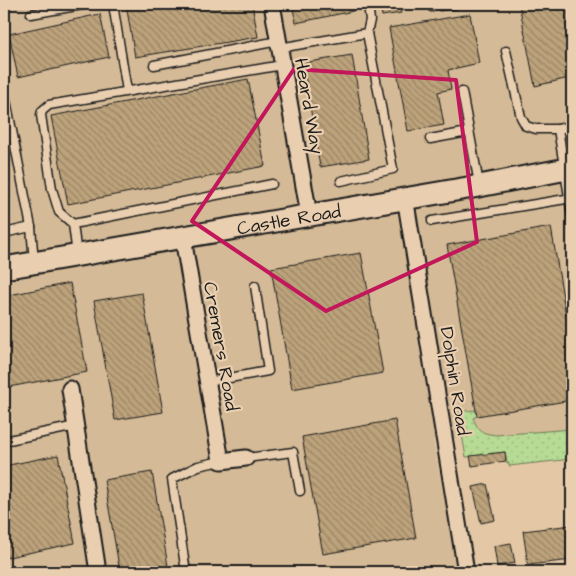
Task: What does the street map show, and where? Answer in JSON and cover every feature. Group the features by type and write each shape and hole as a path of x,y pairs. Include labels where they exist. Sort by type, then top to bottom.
{"main road":[{"name":"Castle Road","path":"4,268 568,169"}],"street":[{"name":"Heard Way","path":"272,4 309,215"},
{"name":"Dolphin Road","path":"406,197 466,572"},
{"name":"Cremers Road","path":"183,238 221,461"},
{"path":"70,389 98,572"},
{"path":"221,461 246,458"}],"lane":[{"path":"31,14 88,4"},
{"path":"113,4 127,91"},
{"path":"341,181 393,169 367,33 370,20 368,4"},
{"path":"154,65 279,44 367,33"},
{"path":"506,51 521,116 526,126 558,129 572,126"},
{"path":"77,255 73,224 59,212 52,188 41,115 42,111 49,105 282,65"},
{"path":"4,90 31,227 34,262"},
{"path":"462,92 479,186"},
{"path":"558,129 568,169 572,215"},
{"path":"430,138 468,132"},
{"path":"73,224 272,184"},
{"path":"432,221 571,199"},
{"path":"4,233 31,227"},
{"path":"208,382 268,371 255,286"},
{"path":"4,441 76,426"},
{"path":"246,458 293,452 300,492"},
{"path":"186,572 172,479 198,466 221,461"}],"highlighted area":[{"path":"294,69 456,80 477,242 326,311 192,221"}],"shaded area":[{"path":"4,4 572,4 572,429 433,440 458,572 4,572"}],"green space":[{"path":"476,410 477,416 473,418 481,431 496,435 572,429 572,459 509,466 505,452 466,457 458,412"}],"building":[{"path":"126,4 252,4 258,37 135,57"},
{"path":"292,4 351,4 353,11 296,23"},
{"path":"380,4 399,4 401,13 382,16"},
{"path":"438,4 457,4 458,9 439,11"},
{"path":"519,4 572,4 572,91 569,78 535,86"},
{"path":"100,14 109,57 18,77 9,34"},
{"path":"470,14 479,63 448,70 451,89 438,92 444,125 408,131 389,28"},
{"path":"352,55 369,159 320,167 303,63"},
{"path":"248,79 265,166 68,204 51,116"},
{"path":"551,227 572,350 572,400 477,416 447,245"},
{"path":"361,253 383,373 292,389 271,268"},
{"path":"70,283 87,372 4,388 4,296"},
{"path":"142,293 163,412 115,420 94,301"},
{"path":"395,420 416,538 323,554 302,437"},
{"path":"505,452 506,461 472,466 470,456"},
{"path":"58,455 75,543 4,558 4,466"},
{"path":"152,472 169,572 120,572 104,480"},
{"path":"487,484 495,520 481,523 473,487"},
{"path":"572,525 572,560 528,565 523,531"},
{"path":"511,543 515,563 497,566 494,546"}]}
